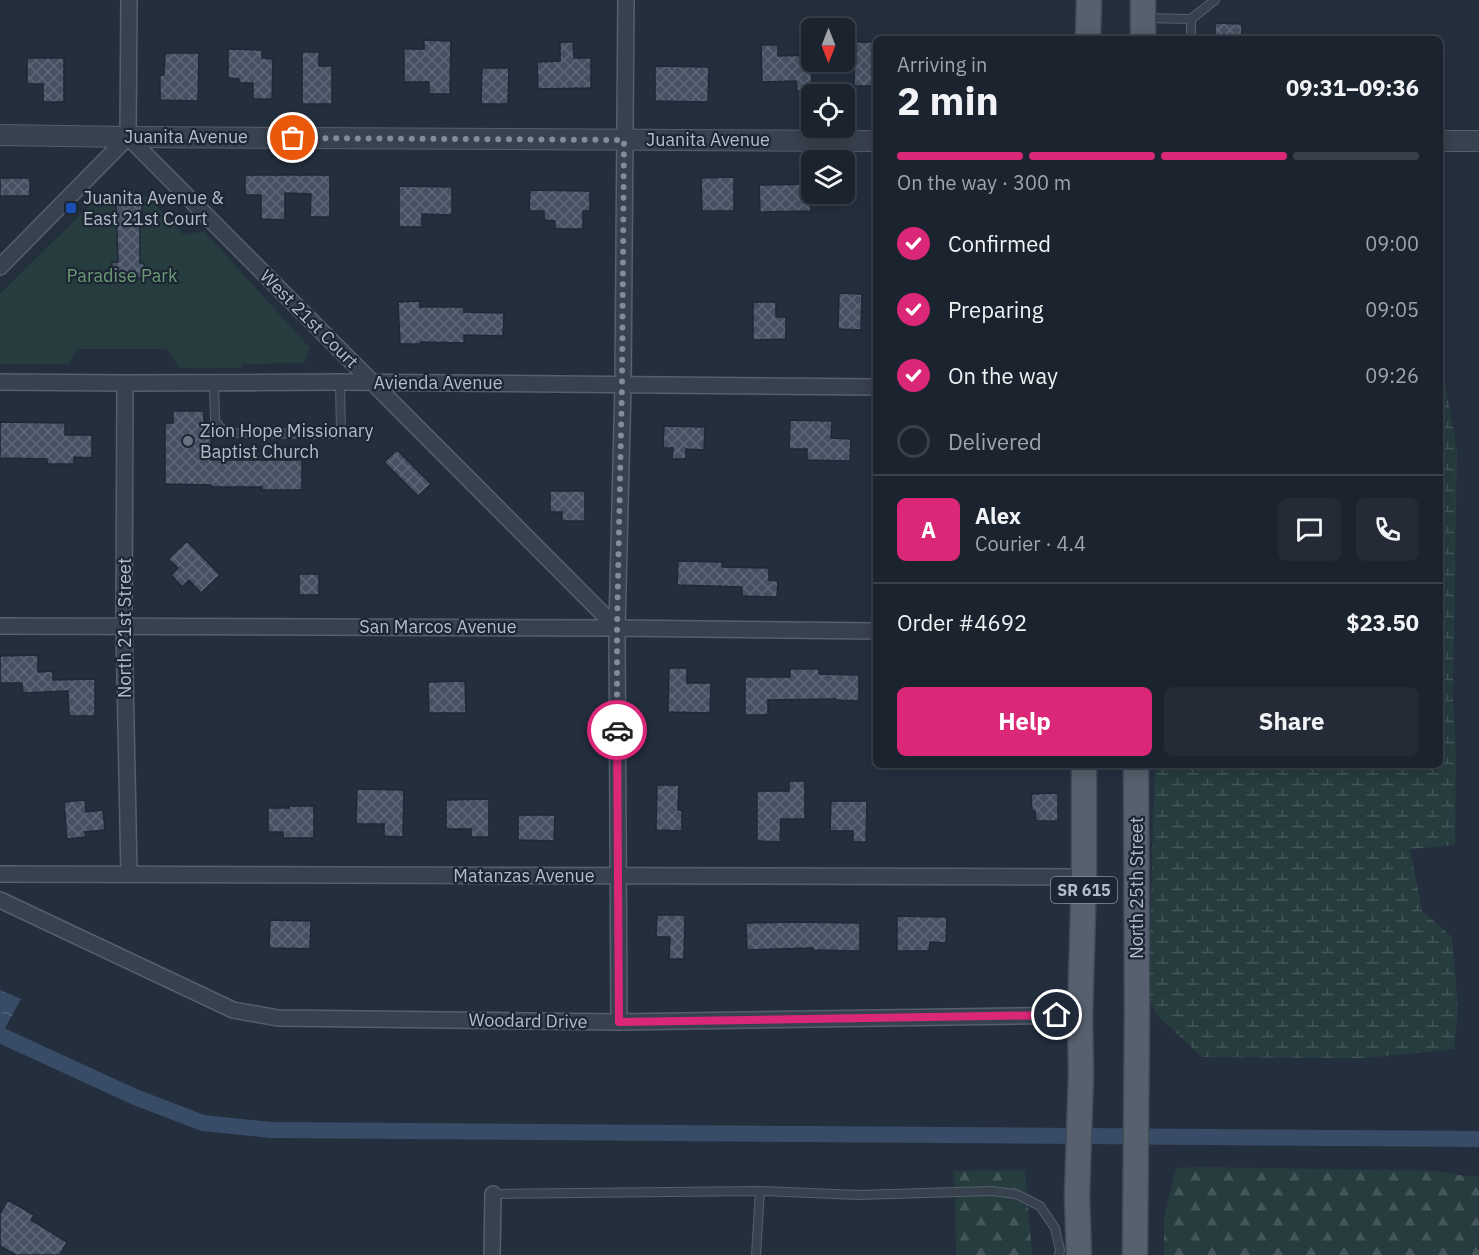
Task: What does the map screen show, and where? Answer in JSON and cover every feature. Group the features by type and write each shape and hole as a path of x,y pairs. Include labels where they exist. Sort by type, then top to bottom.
{"main road":[{"path":"1088,36 1089,0"},
{"name":"SR 615","path":"1079,1255 1077,1196 1082,1074 1080,1015 1084,768"},
{"name":"North 25th Street","path":"1135,1255 1136,768"}],"street":[{"path":"0,267 128,137 129,0"},
{"path":"619,1022 617,628 626,0"},
{"name":"Juanita Avenue","path":"0,135 873,141"},
{"name":"West 21st Court","path":"128,137 617,628"},
{"path":"1443,141 1479,141"},
{"name":"Avienda Avenue","path":"0,382 340,382 873,387"},
{"name":"North 21st Street","path":"125,383 124,626 129,873"},
{"name":"San Marcos Avenue","path":"0,626 873,631"},
{"name":"Matanzas Avenue","path":"0,874 1084,877"},
{"name":"Woodard Drive","path":"0,900 233,1010 278,1018 619,1022 1080,1015"},
{"path":"492,1255 493,1194"}],"lane":[{"path":"1143,19 1191,19 1215,0"},
{"path":"1191,19 1191,36"},
{"path":"214,382 215,421 225,433 341,434 340,382"},
{"path":"493,1194 759,1191 859,1195 991,1191 1016,1194 1040,1206 1055,1228 1059,1255"},
{"path":"756,1255 759,1191"}],"green space":[{"name":"Paradise Park","path":"108,196 148,197 184,235 204,231 310,348 304,363 243,364 241,368 180,368 167,349 77,349 69,364 0,364 0,294 90,205 102,207"},
{"path":"1443,381 1445,382 1457,451 1453,694 1456,760 1455,845 1410,849 1422,911 1452,937 1458,1009 1454,1049 1366,1058 1202,1057 1156,1014 1148,999 1155,768 1443,768"},
{"path":"1176,1168 1435,1171 1479,1176 1479,1255 1164,1255 1164,1219"},
{"path":"1025,1170 1032,1255 956,1255 954,1171"}],"water":[{"path":"0,990 21,999 0,1037"}],"building":[{"path":"1215,23 1242,24 1242,36 1215,36"},
{"path":"424,40 451,41 450,94 429,94 429,82 404,82 404,49 424,49"},
{"path":"560,42 573,42 574,58 591,58 591,88 538,89 537,62 560,61"},
{"path":"855,42 873,42 873,86 855,86 854,84"},
{"path":"761,45 778,45 778,56 801,55 801,72 811,72 812,84 801,84 801,91 797,91 796,81 762,82"},
{"path":"228,49 262,50 262,58 273,59 272,99 253,99 253,83 239,83 239,79 228,78"},
{"path":"302,52 319,52 319,66 332,66 332,104 302,104"},
{"path":"165,53 199,53 198,101 160,100 160,75 164,75"},
{"path":"27,58 64,58 64,102 43,102 43,84 27,84"},
{"path":"655,66 709,67 708,102 655,101"},
{"path":"482,68 509,68 508,104 481,104"},
{"path":"245,175 330,175 330,217 310,217 311,194 285,193 285,220 261,219 261,195 245,195"},
{"path":"734,177 734,211 702,211 701,178"},
{"path":"0,178 30,178 30,196 0,196"},
{"path":"801,184 801,204 811,204 811,211 760,212 759,185"},
{"path":"399,186 452,187 452,215 422,214 422,227 399,227"},
{"path":"530,190 590,191 590,211 583,211 583,229 555,229 555,221 544,220 544,211 529,211"},
{"path":"116,205 142,205 140,263 144,263 144,278 111,277 112,262 118,262"},
{"path":"839,293 862,294 861,330 838,329"},
{"path":"420,301 420,307 464,307 464,312 504,313 503,336 464,335 464,343 400,344 398,302"},
{"path":"753,302 776,302 776,317 786,317 786,339 753,340"},
{"name":"Zion Hope Missionary Baptist Church","path":"173,411 204,411 204,423 210,423 211,426 211,460 302,460 302,490 165,484 165,423 173,423"},
{"path":"790,420 832,421 831,438 851,439 850,461 807,460 807,449 789,449"},
{"path":"0,422 65,423 65,435 92,435 92,458 74,457 74,464 47,464 47,459 0,458"},
{"path":"664,426 705,427 704,450 686,449 686,459 672,459 673,448 663,448"},
{"path":"397,450 431,484 418,496 384,462"},
{"path":"550,491 585,491 585,521 562,521 562,512 550,512"},
{"path":"187,541 220,575 201,593 189,580 182,587 171,575 178,568 168,559"},
{"path":"678,561 722,562 722,567 769,568 769,580 778,581 777,597 742,596 742,587 677,585"},
{"path":"299,574 319,574 319,595 299,595"},
{"path":"38,655 38,672 53,671 53,680 95,679 95,716 69,716 68,691 23,693 22,683 0,683 0,656"},
{"path":"669,668 687,668 687,683 711,683 710,713 668,712"},
{"path":"790,669 819,669 819,674 859,675 859,701 768,700 768,715 745,715 745,677 790,677"},
{"path":"465,681 466,713 429,713 428,682"},
{"path":"789,781 805,781 805,819 781,819 780,842 757,841 757,791 789,791"},
{"path":"657,785 679,785 678,810 682,810 682,831 656,830"},
{"path":"357,789 404,790 403,837 384,836 384,824 356,824"},
{"path":"1058,793 1058,821 1036,821 1035,811 1032,811 1031,794"},
{"path":"489,799 489,837 471,837 471,829 446,829 446,800"},
{"path":"85,800 86,812 103,810 105,830 85,832 86,837 67,839 64,802"},
{"path":"831,801 867,801 866,842 853,842 853,831 830,831"},
{"path":"289,806 314,806 314,838 283,838 283,832 268,832 268,808 289,808"},
{"path":"518,815 555,815 554,841 518,840"},
{"path":"657,915 685,915 684,959 669,959 670,937 656,937"},
{"path":"897,916 947,917 946,943 930,942 929,951 897,951"},
{"path":"270,920 311,921 310,949 269,948"},
{"path":"746,923 860,923 860,951 813,950 813,948 747,950"},
{"path":"8,1200 34,1215 31,1220 67,1242 60,1255 16,1255 0,1246 0,1214"}],"waterway":[{"path":"0,1035 135,1097 203,1123 271,1130 1479,1139"}],"way so far":[{"path":"293,138 624,140 617,730"}],"place":[{"name":"Juanita Avenue & East 21st Court","path":"71,208"},
{"name":"Zion Hope Missionary Baptist Church","path":"188,441"}],"route":[{"path":"617,730 619,1022 1057,1015"}]}
